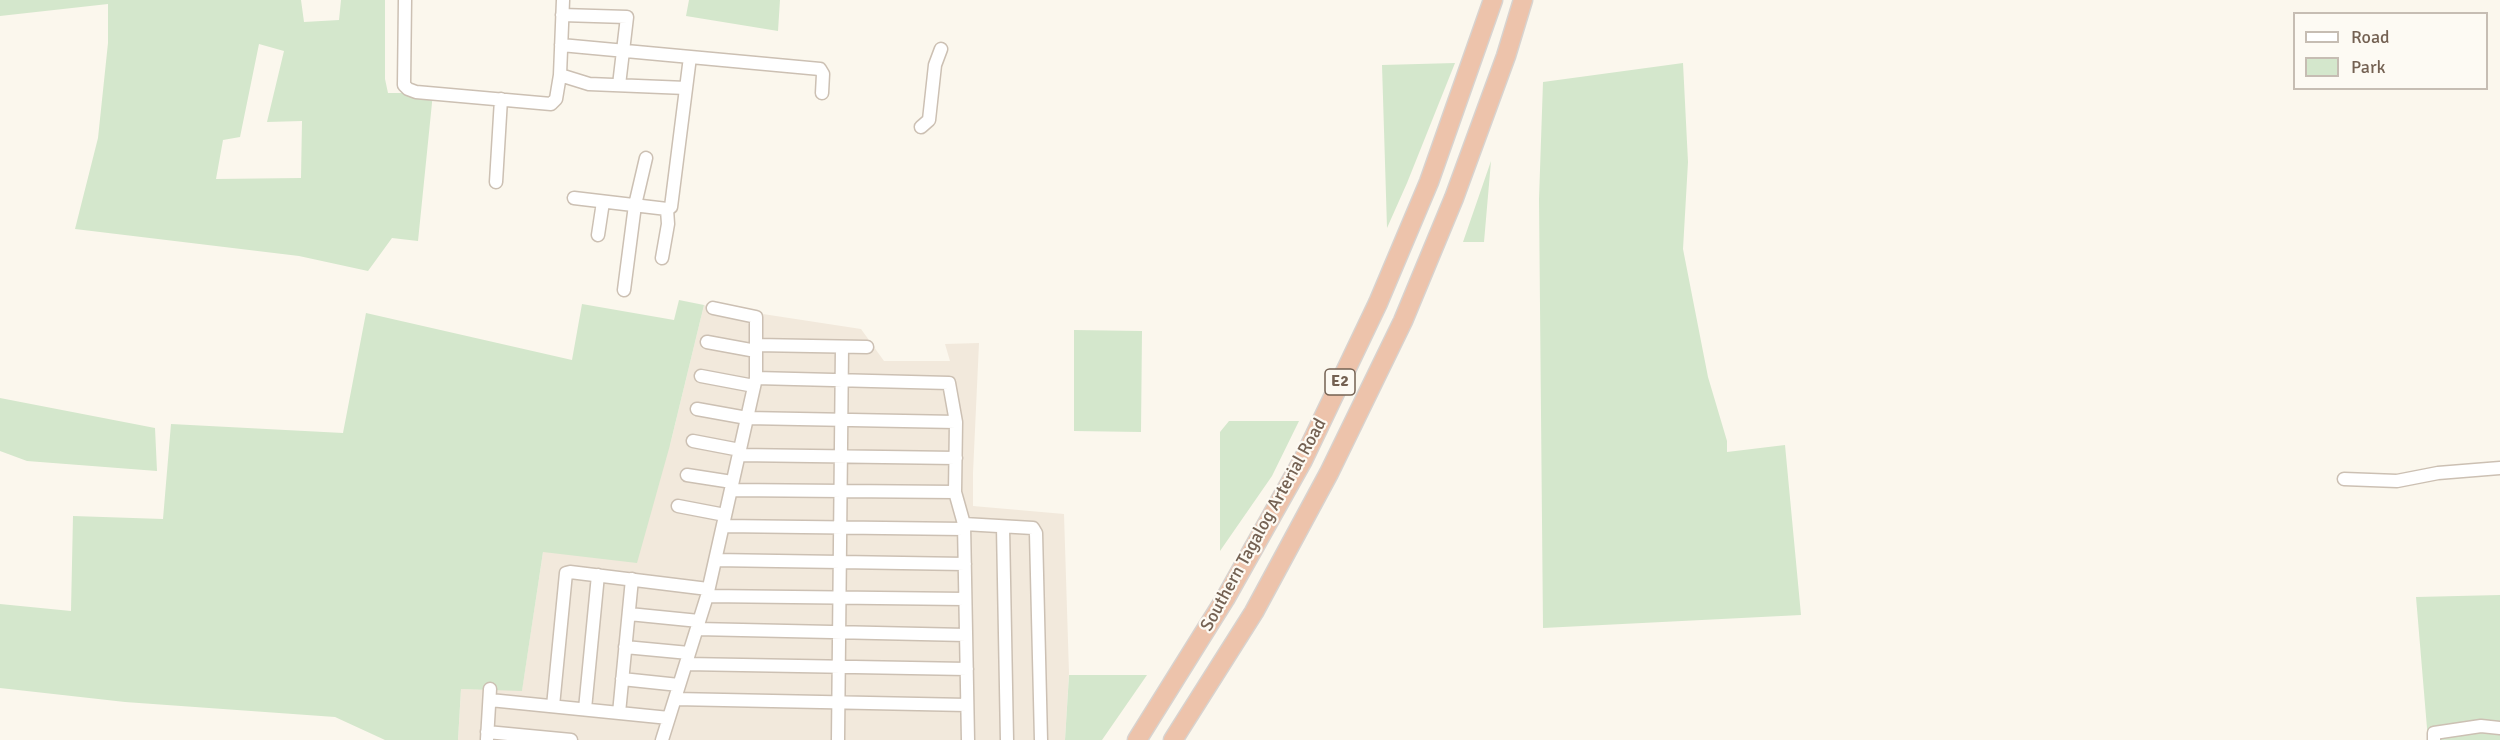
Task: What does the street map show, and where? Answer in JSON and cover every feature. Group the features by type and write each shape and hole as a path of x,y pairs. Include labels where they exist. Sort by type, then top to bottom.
{"highway":[{"name":"Southern Tagalog Arterial Road","path":"1137,740 1225,599 1303,460 1378,303 1429,182 1492,0"},
{"name":"Southern Tagalog Arterial Road","path":"1173,740 1254,612 1329,473 1403,321 1454,198 1506,56 1523,0"}],"street":[{"path":"405,0 404,85 416,92 551,104 556,99 560,75 563,0"},
{"path":"562,15 627,17 620,85"},
{"path":"561,45 820,69 823,74 822,93"},
{"path":"921,128 929,120 935,64 941,49"},
{"path":"662,258 668,224 667,209 670,207 690,57"},
{"path":"560,75 589,84 686,88"},
{"path":"496,182 501,99"},
{"path":"624,290 635,206 646,158"},
{"path":"574,198 667,209"},
{"path":"598,235 603,202"},
{"path":"662,740 708,592 755,382 756,317 712,308"},
{"path":"707,342 756,348 867,347"},
{"path":"838,740 842,346"},
{"path":"701,376 755,382 842,380 949,383 956,422 955,492 964,526 968,740"},
{"path":"697,409 747,418 956,422"},
{"path":"693,441 739,452 956,458"},
{"path":"2344,479 2397,481 2438,473 2500,468"},
{"path":"687,475 731,486 841,491 955,492"},
{"path":"678,506 724,520 840,527 1003,526 1033,528 1036,533 1041,740"},
{"path":"1003,526 1007,740"},
{"path":"715,560 965,564"},
{"path":"553,706 564,576 570,572 632,579 708,592 839,598 965,599"},
{"path":"585,710 598,575"},
{"path":"619,713 632,579"},
{"path":"628,614 698,625 966,635"},
{"path":"625,647 687,658 838,667 967,669"},
{"path":"622,678 679,686"},
{"path":"571,740 487,736 490,695 553,706 669,718"},
{"path":"675,699 967,705"},
{"path":"2434,740 2434,733 2481,726 2500,728"}],"shaded area":[{"path":"704,305 861,329 884,361 950,361 945,344 979,343 973,506 1064,514 1069,673 1065,740 458,740 461,689 522,690 543,552 670,445"}],"green space":[{"path":"0,0 301,0 304,22 339,20 341,0 385,0 385,79 388,93 433,93 418,241 392,238 368,271 299,256 75,229 98,138 108,43 108,4 0,16","holes":["259,44 284,51 267,122 302,121 301,178 216,179 223,140 240,137"]},
{"path":"689,0 780,0 778,31 686,16"},
{"path":"1455,63 1407,183 1387,228 1382,65"},
{"path":"1683,63 1688,162 1683,249 1708,377 1727,441 1727,452 1785,445 1801,615 1543,628 1539,199 1543,82"},
{"path":"1491,161 1484,242 1463,242"},
{"path":"679,300 704,305 670,445 637,563 543,552 522,691 461,689 458,740 385,740 335,717 125,702 0,688 0,604 71,611 73,516 163,519 171,424 343,433 366,313 572,360 582,304 674,320"},
{"path":"1074,330 1142,331 1141,432 1074,431"},
{"path":"0,398 155,428 157,471 27,461 0,451"},
{"path":"1229,421 1299,421 1272,476 1220,551 1220,432"},
{"path":"2500,595 2500,740 2428,740 2416,597"},
{"path":"1069,675 1147,675 1102,740 1065,740"}]}
